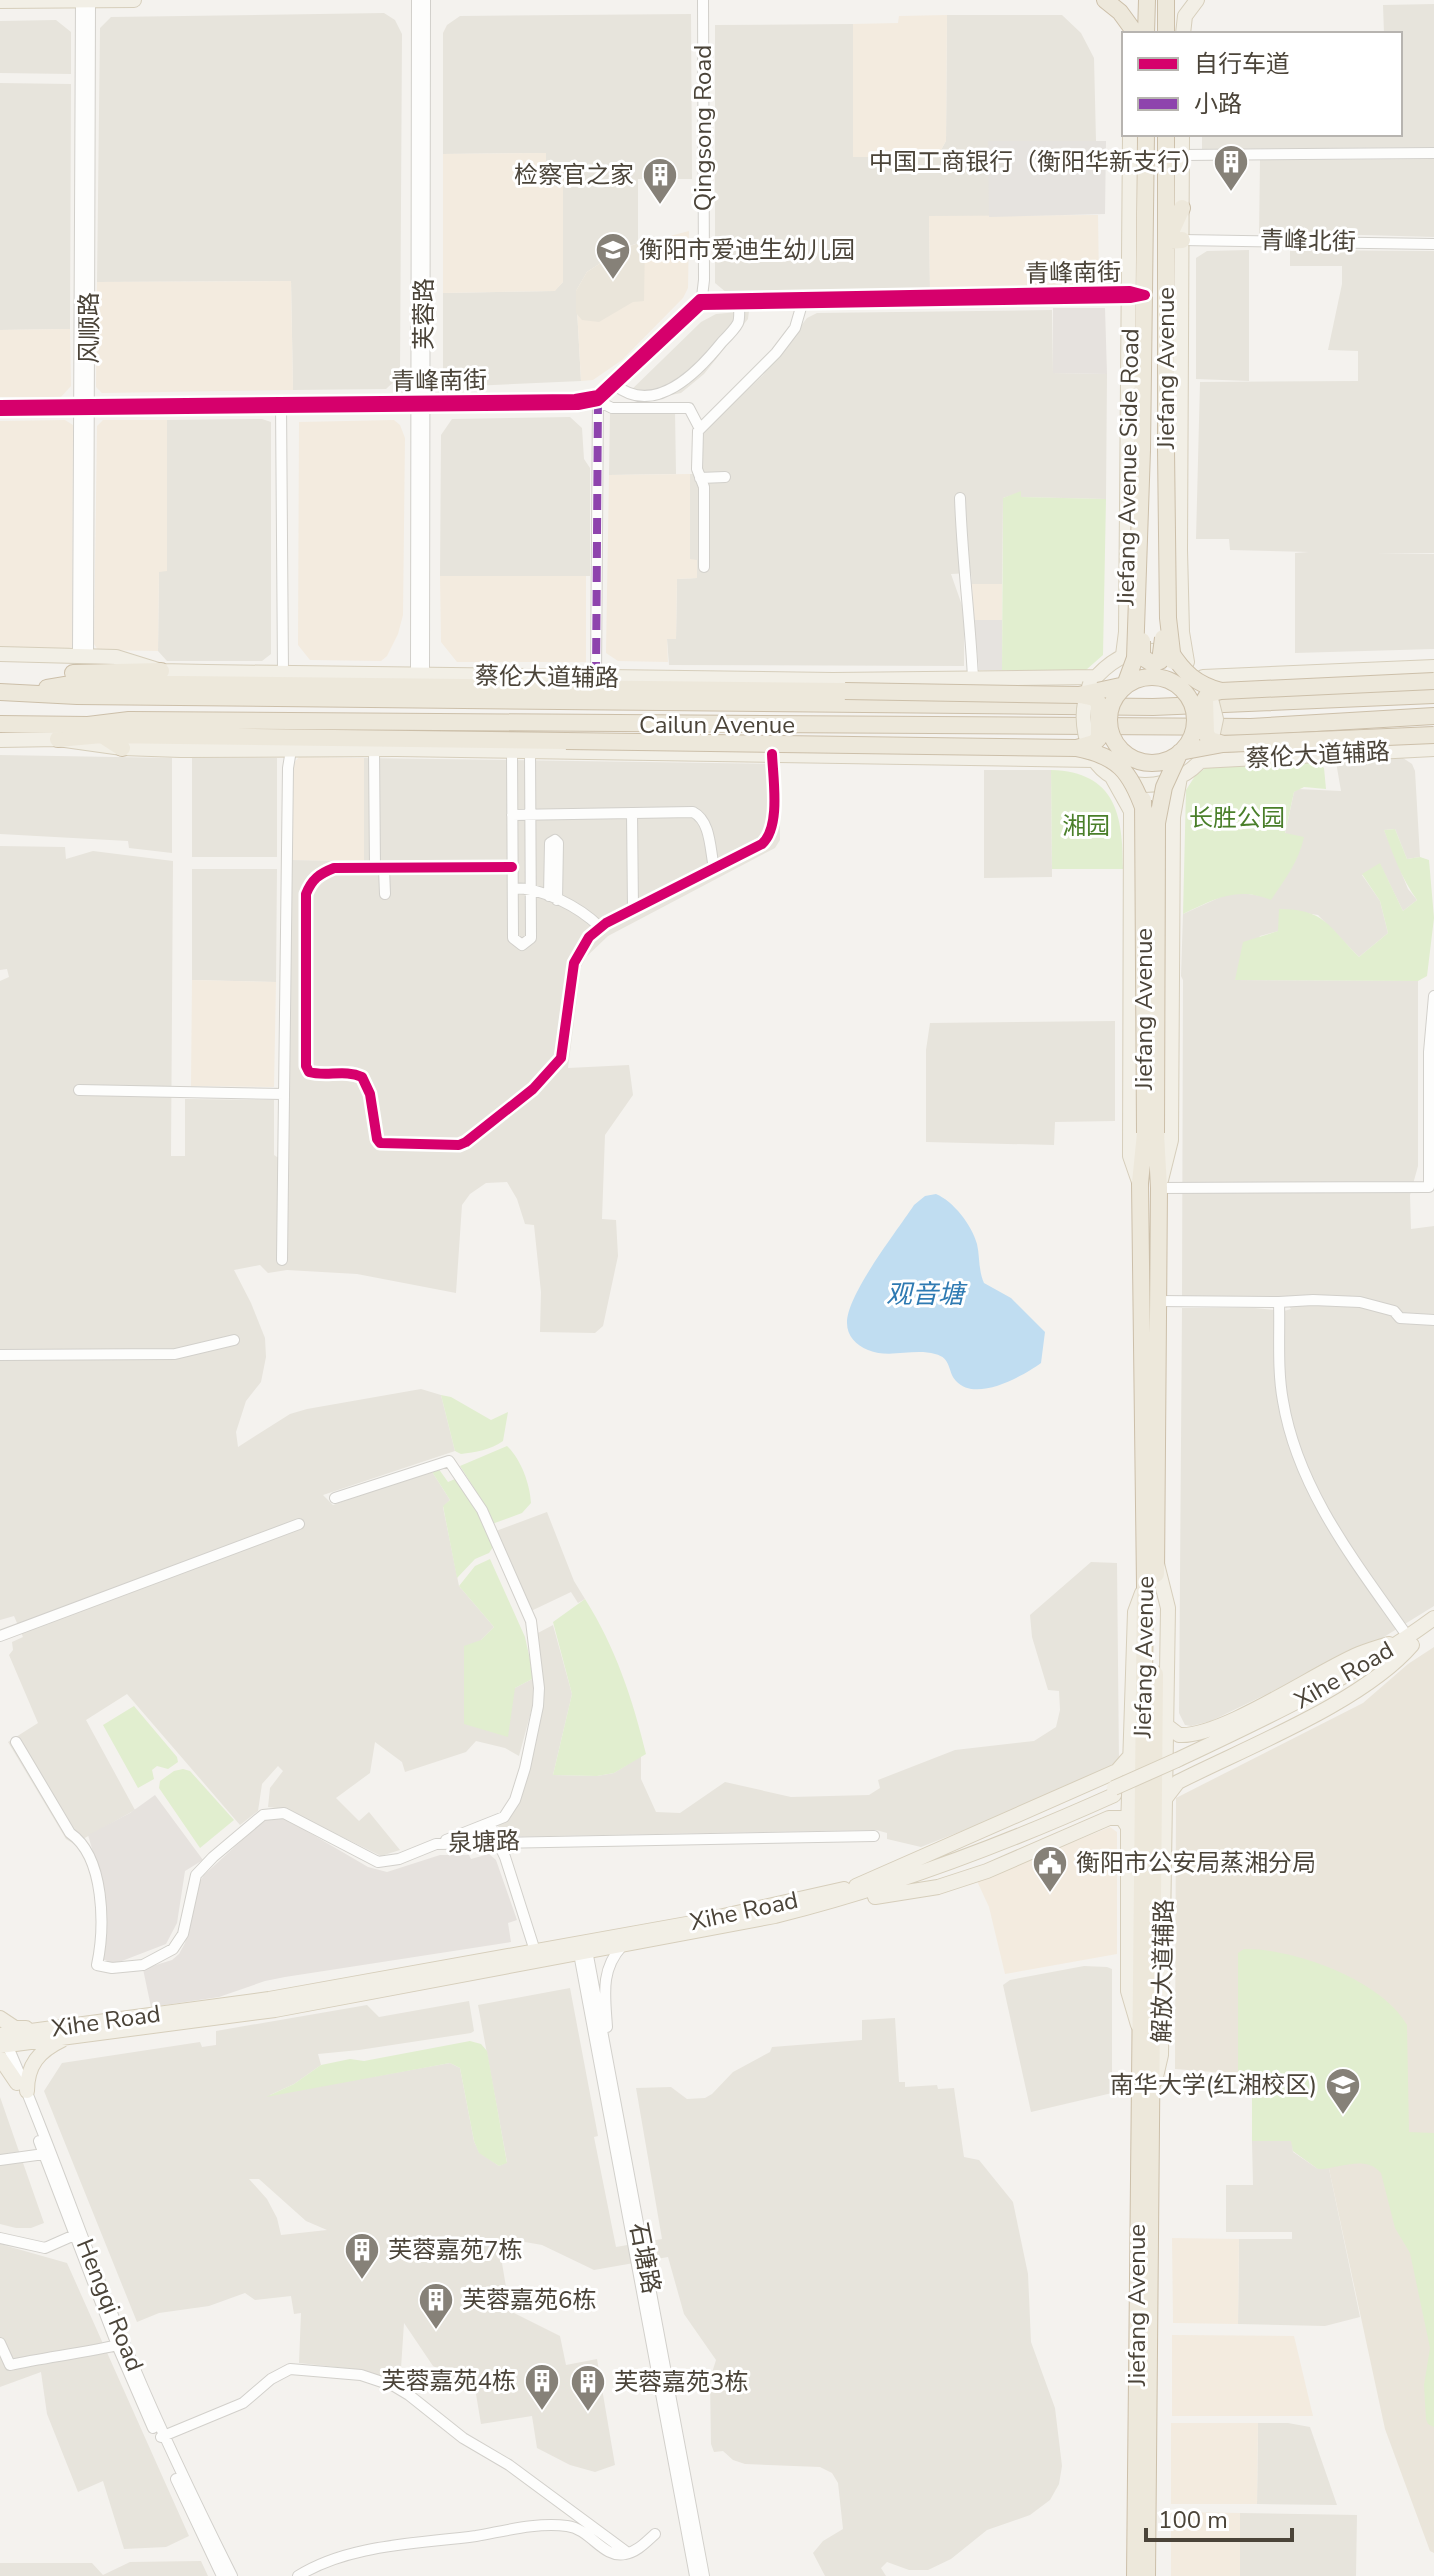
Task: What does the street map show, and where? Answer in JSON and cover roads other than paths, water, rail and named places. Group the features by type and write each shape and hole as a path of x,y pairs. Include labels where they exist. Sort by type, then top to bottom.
{"highway":[{"path":"1105,0 1140,32"},
{"path":"1140,32 1147,0"},
{"path":"1166,0 1166,32"},
{"name":"Jiefang Avenue","path":"1125,685 1135,658 1140,559 1142,450 1135,295 1146,136"},
{"name":"Jiefang Avenue","path":"1166,136 1174,240 1166,449 1170,651 1176,676 1188,695"},
{"path":"1174,240 1182,208"},
{"path":"1140,559 1142,657 1153,664 1160,661 1162,656 1167,559"},
{"path":"1090,687 1121,671 1136,638"},
{"path":"1170,651 1187,675 1206,687 1434,681"},
{"path":"18,692 76,672 161,671"},
{"path":"1137,678 1165,678 1178,684 1188,695 1194,708 1195,722 1192,736 1180,752 1163,762 1150,763 1126,755 1117,745 1108,721 1115,696 1125,685 1137,678"},
{"path":"18,692 77,683 223,679 837,688 1125,685"},
{"path":"1211,685 1205,699 1206,734 1211,752"},
{"path":"1086,753 1099,738 1099,704 1090,687"},
{"name":"Cailun Avenue","path":"0,692 77,696 1153,707 1434,695"},
{"name":"Cailun Avenue","path":"0,724 95,730 129,720 1251,727 1434,716"},
{"path":"58,739 95,730 181,743 534,747 566,741 1086,753 1104,755 1115,761 1135,787 1144,810"},
{"path":"95,730 122,748"},
{"path":"1180,752 1434,735"},
{"name":"Jiefang Avenue","path":"1117,745 1136,778 1144,810 1150,1133 1159,1188 1147,2576"},
{"name":"Jiefang Avenue","path":"1135,2576 1145,1585 1140,1183 1150,1133 1157,823 1164,787 1180,752"},
{"path":"1164,787 1184,763 1201,752 1211,752"}],"main road":[{"path":"0,1 134,0"},
{"path":"1183,32 1185,16 1197,0"},
{"name":"Jiefang Avenue Side Road","path":"1123,655 1135,295 1130,136"},
{"path":"1182,136 1182,208"},
{"path":"1174,240 1182,632 1187,662"},
{"path":"837,688 973,678 1090,687 1104,667 1123,655 1145,650 1167,652 1187,662 1211,685 1434,667"},
{"path":"0,654 116,657 161,671 223,679"},
{"path":"0,740 58,739 122,748 181,743"},
{"path":"291,744 374,749 512,751 534,747 772,754 1086,753 1112,777 1131,811 1130,1156 1140,1183"},
{"name":"蔡伦大道辅路","path":"1211,752 1434,749"},
{"path":"1112,777 1142,785 1164,784 1180,777 1211,752"},
{"path":"1159,1188 1171,1140 1173,817 1180,777"},
{"name":"解放大道辅路","path":"1152,2093 1161,2055 1168,1608 1156,1562"},
{"name":"解放大道辅路","path":"1139,2028 1128,1991 1128,1827 1135,1612 1145,1585"},
{"name":"Xihe Road","path":"1410,1641 1434,1618"},
{"name":"Xihe Road","path":"1,2042 42,2029 269,1999 535,1951 622,1946 823,1904 937,1869 1028,1833 1177,1764 1434,1630"},
{"path":"1166,1725 1179,1735 1200,1733 1230,1721 1360,1653 1410,1641"},
{"path":"1165,1800 1178,1782 1332,1705 1397,1663 1410,1641"},
{"path":"856,1886 1117,1771 1130,1756"},
{"name":"Xihe Road","path":"1,2042 275,2010 731,1915 895,1876 986,1844 1114,1792"},
{"path":"823,1904 938,1887 987,1871 1109,1818 1122,1818 1128,1827"},
{"path":"0,2018 15,2028 42,2029"},
{"path":"22,2087 39,2054 71,2035"},
{"path":"1,2042 22,2087"}],"street":[{"name":"风顺路","path":"81,0 84,408"},
{"name":"风顺路","path":"83,656 90,0"},
{"name":"芙蓉路","path":"417,0 421,681"},
{"name":"芙蓉路","path":"421,404 425,0"},
{"name":"Qingsong Road","path":"701,302 704,280 703,0"},
{"path":"1182,155 1434,153"},
{"name":"青峰北街","path":"1174,240 1434,244"},
{"name":"青峰南街","path":"701,302 1135,295"},
{"name":"青峰南街","path":"701,302 802,304 1135,295"},
{"path":"598,398 701,302"},
{"path":"596,683 598,398 701,302"},
{"path":"615,385 623,392 634,395 676,388 701,369 738,322 739,304"},
{"path":"704,567 704,487 697,469 700,429 776,353 795,328 802,304"},
{"name":"青峰南街","path":"0,408 421,404 559,406 598,398 612,408 689,408 700,429"},
{"path":"281,406 283,680"},
{"path":"700,478 725,477"},
{"path":"960,498 973,678"},
{"path":"282,1260 288,768 291,744"},
{"path":"512,751 513,938 522,945 531,938 534,747"},
{"path":"374,749 380,868 385,894"},
{"path":"512,867 334,868 319,874 310,884 306,894 306,1066 309,1072 315,1074 348,1073 362,1077 370,1094 377,1139 384,1145 459,1145 466,1142 547,1075 561,1058 574,963 589,937 600,927 769,838 773,830 772,754"},
{"path":"512,815 693,812 705,823 714,868"},
{"path":"632,813 633,909"},
{"path":"513,888 531,888 587,914 600,927"},
{"path":"1159,1188 1432,1191 1429,1052 1434,996"},
{"path":"79,1090 284,1094"},
{"path":"1158,1301 1360,1302 1394,1311 1400,1318 1434,1320"},
{"path":"1279,1302 1282,1398 1303,1472 1342,1542 1410,1641"},
{"path":"0,1355 175,1354 234,1340"},
{"path":"335,1498 449,1461 482,1510 531,1621 539,1688 528,1753 515,1800 504,1817 436,1844"},
{"path":"0,1636 299,1524"},
{"name":"泉塘路","path":"16,1742 70,1833 83,1841 90,1855 99,1889 102,1928 97,1965 112,1968 143,1965 173,1949 183,1934 196,1875 263,1815 284,1813 378,1862 399,1859 436,1844 874,1836"},
{"path":"489,1823 535,1951"},
{"path":"611,2077 605,1972 611,1958 622,1946"},
{"name":"石塘路","path":"582,1947 611,2077 704,2576"},
{"name":"石塘路","path":"582,1947 695,2576"},
{"name":"Hengqi Road","path":"22,2087 44,2154 120,2344 222,2576"},
{"name":"Hengqi Road","path":"22,2087 76,2234"},
{"path":"0,2160 44,2154"},
{"path":"0,2236 44,2243 76,2234"},
{"path":"0,2343 10,2365 120,2344"},
{"path":"161,2438 243,2403 271,2379 290,2369 361,2375 394,2386 409,2395 463,2438 509,2465 628,2553"},
{"name":"Hengqi Road","path":"161,2438 232,2576"},
{"path":"298,2576 310,2568 355,2553 541,2526 573,2527 585,2532 612,2554 637,2550 655,2534"}],"water":[{"name":"观音塘","path":"936,1194 961,1214 971,1229 984,1283 1011,1298 1045,1332 1041,1363 999,1385 975,1389 965,1387 956,1381 947,1362 940,1356 927,1352 876,1353 860,1346 849,1332 849,1311 874,1263 914,1205 925,1196"}],"place":[{"name":"中国工商银行（衡阳华新支行）","path":"1231,193"},
{"name":"检察官之家","path":"660,206"},
{"name":"衡阳市爱迪生幼儿园","path":"613,281"},
{"name":"衡阳市公安局蒸湘分局","path":"1050,1894"},
{"name":"南华大学(红湘校区)","path":"1343,2116"},
{"name":"芙蓉嘉苑7栋","path":"362,2281"},
{"name":"芙蓉嘉苑6栋","path":"436,2331"},
{"name":"芙蓉嘉苑4栋","path":"542,2412"},
{"name":"芙蓉嘉苑3栋","path":"588,2413"}],"park label":[{"name":"长胜公园","path":"1237,818"},
{"name":"湘园","path":"1086,826"}]}
